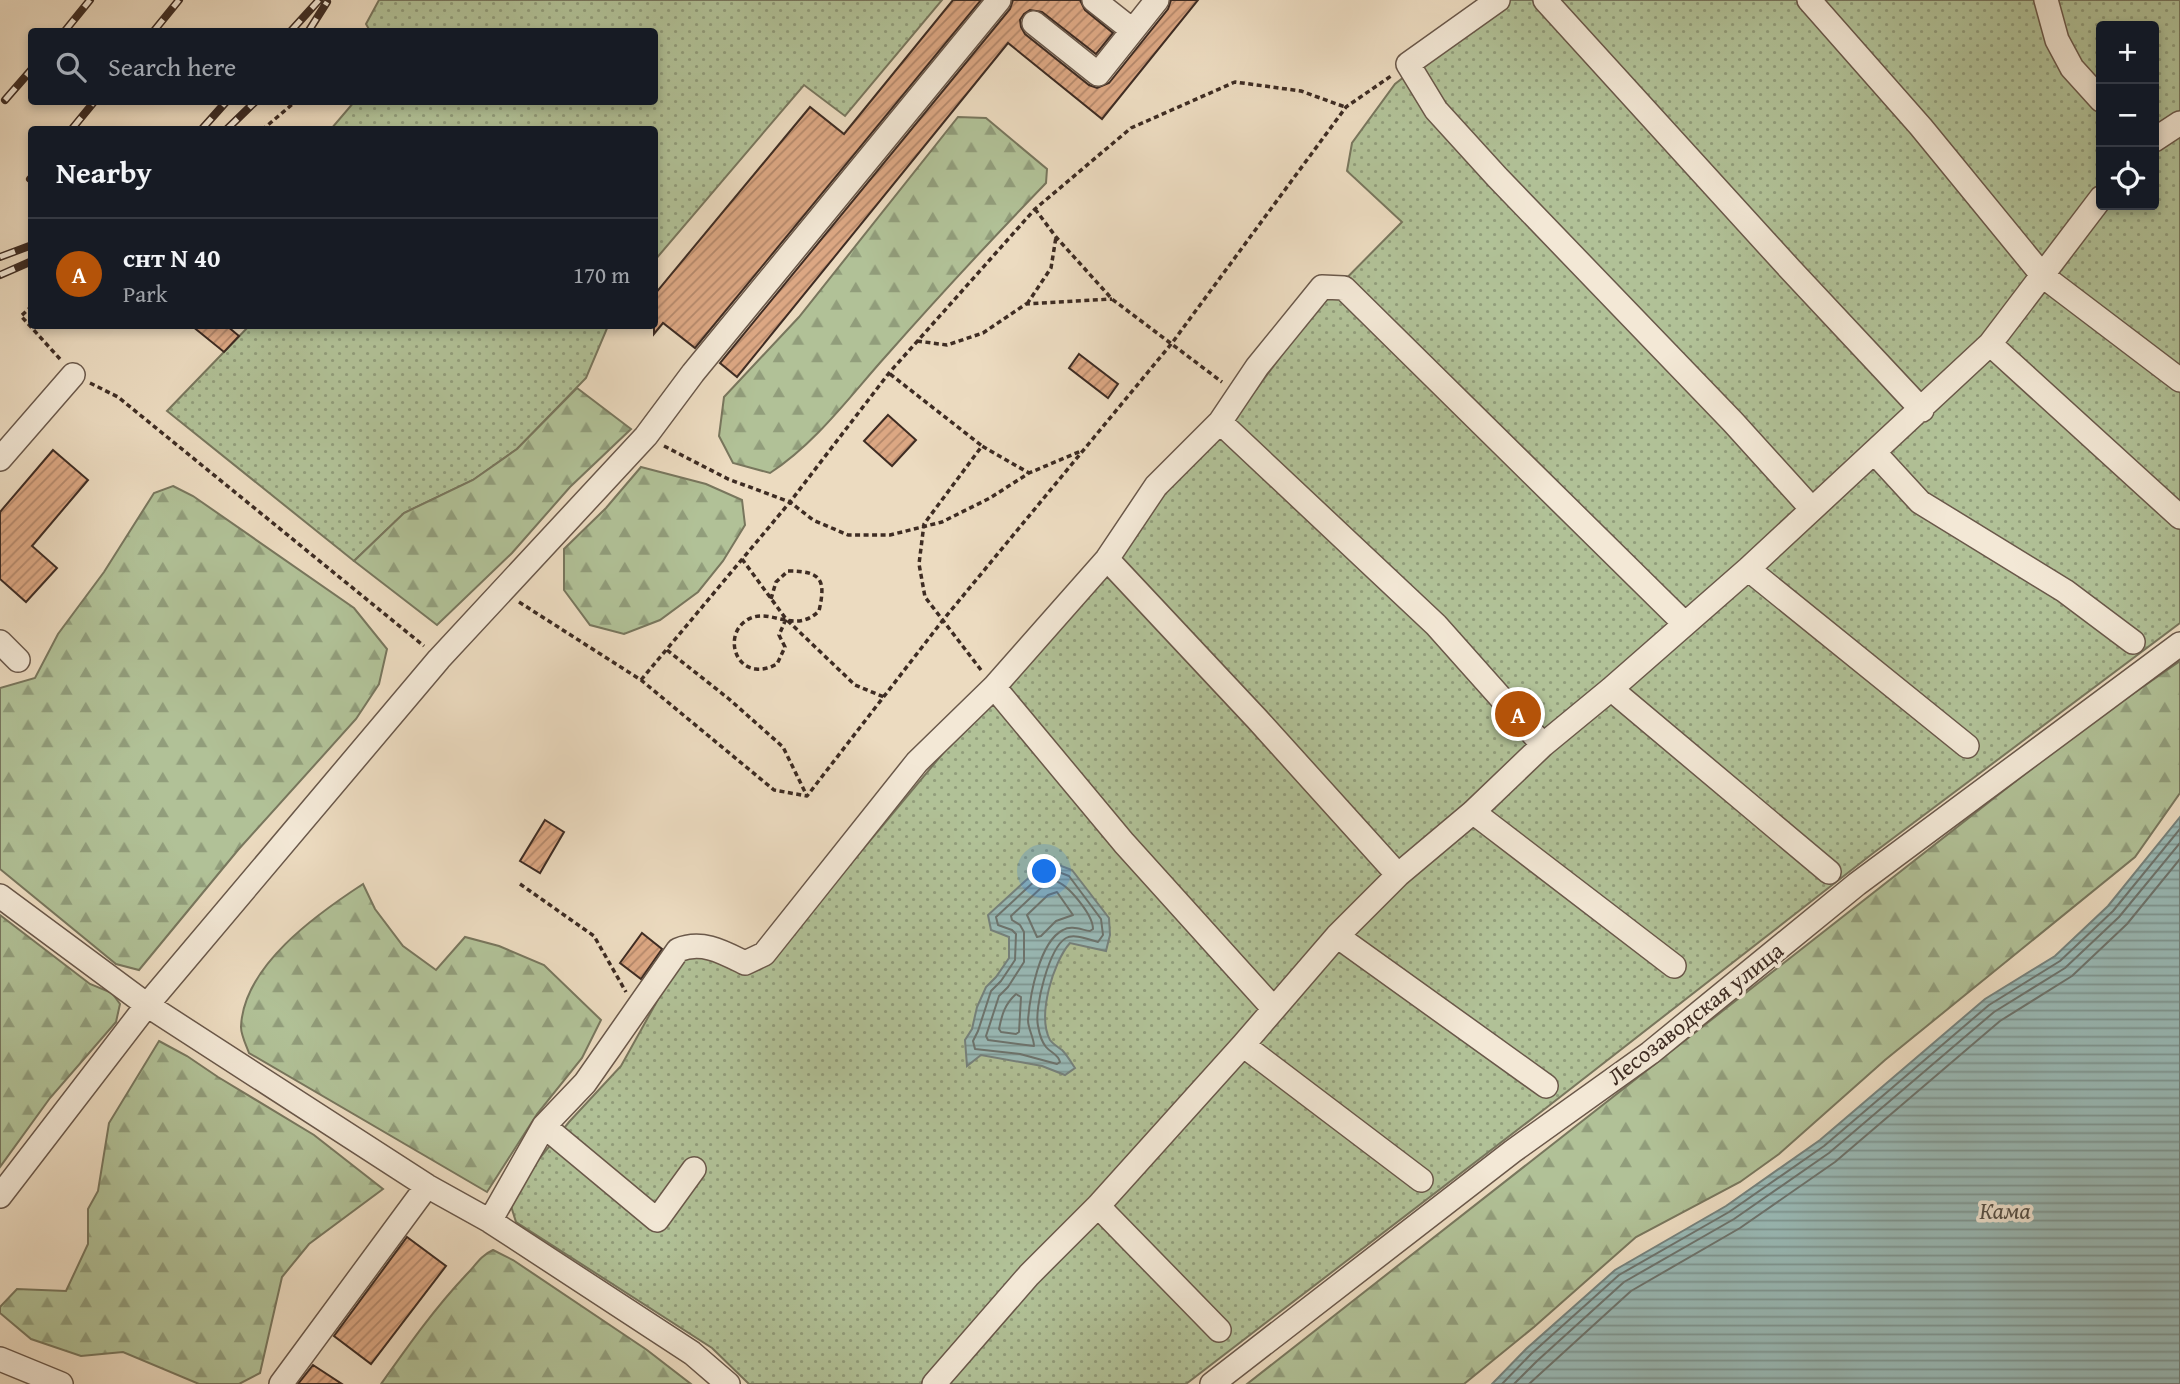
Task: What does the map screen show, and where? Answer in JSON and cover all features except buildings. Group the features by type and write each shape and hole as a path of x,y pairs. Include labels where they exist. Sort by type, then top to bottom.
{"street":[{"path":"0,1196 147,1005 439,659 646,436 693,373 999,0"},
{"path":"1094,0 1132,30"},
{"path":"1034,23 1098,74 1157,0"},
{"path":"1498,0 1408,64 1436,110 1734,422 1811,508"},
{"path":"1545,0 1922,410"},
{"path":"1809,0 1921,127 2043,276 2180,380"},
{"path":"2046,0 2057,40 2071,68 2096,95"},
{"path":"2159,137 2180,123"},
{"path":"934,1384 1030,1275 1098,1206 1243,1045 1337,936 1398,875 1473,812 1543,745 1748,569 1811,508 1922,410 1990,344 2096,205"},
{"path":"490,1222 544,1126 585,1083 678,950 692,944 717,949 745,963 764,954 917,762 994,687 1107,559 1156,486 1220,422 1238,394 1322,287 1344,288 1685,624"},
{"path":"1990,344 2180,517"},
{"path":"0,459 73,375"},
{"path":"1220,422 1436,625 1543,745"},
{"path":"1874,452 1920,502 2065,591 2133,642"},
{"path":"1107,559 1398,875"},
{"path":"1748,569 1967,746"},
{"path":"0,644 18,660"},
{"name":"Лесозаводская улица","path":"1212,1384 1513,1151 1650,1052 1857,884 2180,644"},
{"path":"994,687 1124,843 1273,1008"},
{"path":"1611,689 1829,872"},
{"path":"1473,812 1674,966"},
{"path":"0,896 147,1005 692,1353 728,1384"},
{"path":"1337,936 1546,1086"},
{"path":"1243,1045 1420,1180"},
{"path":"544,1126 657,1220 694,1169"},
{"path":"281,1384 427,1186"},
{"path":"1098,1206 1219,1330"},
{"path":"0,1359 61,1384"}],"path":[{"path":"807,796 943,620 1172,343 1346,107 1408,64"},
{"path":"641,680 790,502 889,373 917,341 1035,209 1131,128 1235,82 1301,91 1346,107"},
{"path":"267,126 291,105"},
{"path":"1035,209 1056,237 1112,299 1238,394"},
{"path":"917,341 947,345 983,332 1026,304 1051,268 1056,237"},
{"path":"1026,304 1112,299"},
{"path":"28,310 21,316 28,324"},
{"path":"32,329 73,375 118,397 439,659"},
{"path":"889,373 982,446 1029,472"},
{"path":"646,436 728,479 790,502 813,520 848,535 890,534 942,522 990,498 1029,472 1083,450"},
{"path":"982,446 925,524 919,564 926,597 994,687"},
{"path":"742,559 786,619 855,685 884,697"},
{"path":"771,599 776,582 788,571 805,571 816,575 822,582 824,592 820,611 806,621 796,623 786,619 764,616 744,622 735,634 734,648 746,666 765,669 777,664 785,647 779,635 786,619"},
{"path":"503,591 641,680 774,790 807,796"},
{"path":"667,650 729,699 783,747 807,796"},
{"path":"520,884 594,936 636,1009"}],"green space":[{"path":"379,0 942,0 845,116 804,85 658,256 658,126 334,126 351,105 658,105 658,28 368,28 366,24"},
{"path":"1491,0 2180,0 2180,623 1872,854 1186,1384 749,1384 712,1348 516,1222 511,1206 517,1186 569,1122 621,1066 676,967 690,954 773,957 1161,492 1243,407 1316,309 1402,222 1347,171 1352,143 1395,84 1427,59"},
{"path":"958,117 986,118 1047,169 1046,183 802,448 770,473 733,463 719,436 724,397 799,317"},
{"path":"246,329 607,329 586,378 517,449 473,480 404,513 354,561 167,411"},
{"path":"577,388 631,429 570,487 512,553 437,625 354,561 404,513 473,480 517,449"},
{"path":"641,467 706,484 742,500 745,525 723,561 698,592 660,620 624,634 590,625 564,590 564,549 606,508"},
{"path":"173,486 193,496 354,608 387,649 379,684 356,719 238,850 139,970 116,964 0,869 0,688 35,678 58,634 104,572 154,493"},
{"path":"2180,661 2180,793 2135,857 1885,1060 1779,1154 1740,1182 1636,1237 1534,1327 1464,1384 1247,1384 2082,729"},
{"path":"363,884 375,909 403,946 436,970 465,937 499,946 544,965 601,1020 582,1058 537,1114 487,1192 249,1053 241,1027 245,1005 254,983 268,963 305,926"},
{"path":"0,915 90,984 112,993 120,1004 116,1022 50,1098 0,1167"},
{"path":"159,1041 314,1135 383,1189 309,1244 282,1277 260,1373 239,1384 199,1384 123,1352 81,1356 31,1339 0,1313 0,1307 17,1289 66,1291 88,1244 88,1209 98,1191 109,1123"},
{"path":"493,1250 513,1260 647,1350 691,1384 381,1384 443,1301 481,1258"}],"water":[{"name":"Кама","path":"2180,817 2180,1384 1492,1384 1526,1349 1615,1270 1726,1206 1820,1140 1985,999 2055,956 2108,906"},
{"path":"1056,864 1072,870 1109,918 1110,935 1106,951 1070,943 1058,963 1049,990 1046,1030 1050,1040 1064,1052 1075,1068 1065,1075 1042,1066 981,1055 967,1066 965,1040 972,1029 977,1007 986,987 1009,958 1009,937 991,930 988,915 1035,872"}],"railway":[{"path":"67,28 90,0"},
{"path":"156,28 179,0"},
{"path":"294,28 319,0"},
{"path":"311,28 327,2"},
{"path":"5,100 28,74"},
{"path":"74,126 92,105"},
{"path":"205,126 223,105"},
{"path":"230,126 252,105"},
{"path":"0,257 28,246"},
{"path":"0,275 28,263"}],"place":[{"name":"снт N 40","path":"1518,714"}]}
